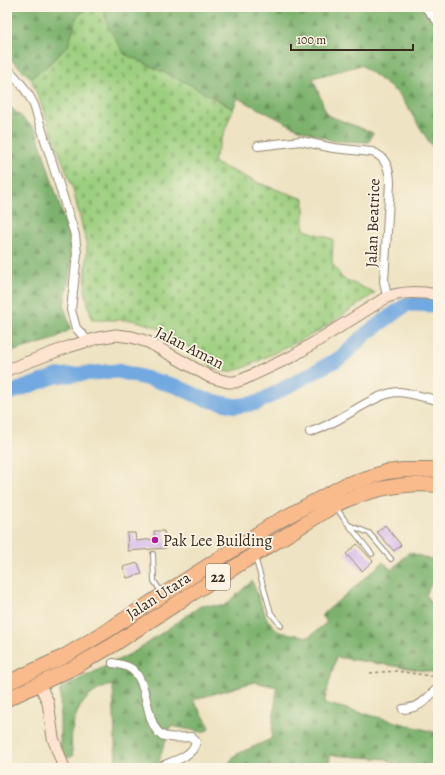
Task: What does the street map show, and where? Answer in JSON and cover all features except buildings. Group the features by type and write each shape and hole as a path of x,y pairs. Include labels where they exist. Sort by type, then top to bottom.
{"highway":[{"name":"Jalan Utara","path":"7,683 63,657 105,632 274,524 345,485 386,472 404,470 438,470"},
{"name":"Jalan Utara","path":"7,699 73,668 113,645 254,555 350,498 367,492 400,485 438,485"}],"street":[{"path":"425,7 438,22"},
{"path":"7,68 19,80 34,105 72,227 77,254 71,310 76,328 88,341"},
{"name":"Jalan Beatrice","path":"258,146 301,141 333,148 372,152 382,158 390,174 384,281 387,297"},
{"name":"Jalan Aman","path":"7,370 68,347 88,341 116,336 132,337 148,342 210,377 228,382 235,382 293,356 387,297 398,293 418,292 438,295"},
{"path":"310,432 329,425 364,405 393,393 406,393 438,400"},
{"path":"113,663 128,667 135,673 140,681 152,720 158,732 164,736 171,737 192,736 196,742 187,755 162,766 161,768"},
{"path":"39,683 48,702 53,738 64,768"},
{"path":"403,709 414,708 427,700 438,688"}],"lane":[{"path":"335,506 348,525 372,554"},
{"path":"348,525 369,532 391,559"},
{"path":"153,554 154,581 163,595"},
{"path":"254,555 271,613 281,626"}],"path":[{"path":"370,673 396,671 438,677"}],"green space":[{"path":"7,7 90,7 77,16 68,46 47,66 31,78 7,56"},
{"path":"90,7 102,7 109,28 124,54 189,84 233,109 213,162 261,184 304,199 304,230 333,239 332,263 342,278 375,293 319,331 244,368 229,372 213,368 198,353 156,327 133,320 92,320 85,291 87,246 72,186 31,78 47,66 68,46 77,16"},
{"path":"102,7 438,7 438,156 399,94 361,65 313,78 327,115 373,133 369,142 333,141 294,127 238,98 233,109 189,84 124,54 109,28"},
{"path":"7,104 36,130 68,232 72,260 64,306 71,329 52,340 7,353"},
{"path":"438,550 438,577 431,584 426,595 430,602 438,604 438,673 336,657 324,703 438,733 438,768 396,768 387,759 330,755 329,768 225,768 235,755 271,739 277,687 254,682 193,700 209,725 208,730 202,732 170,726 157,768 116,768 113,685 101,689 92,694 78,711 74,721 72,733 73,756 63,759 60,747 60,689 134,652 202,605 224,606 252,581 267,619 279,632 309,637 327,622 321,616 383,562 392,570 409,552 431,560"}],"waterway":[{"path":"7,394 56,376 118,371 176,386 204,399 236,406 257,403 340,358 367,333 407,304 438,305"}],"place":[{"name":"Pak Lee Building","path":"155,540"}]}
